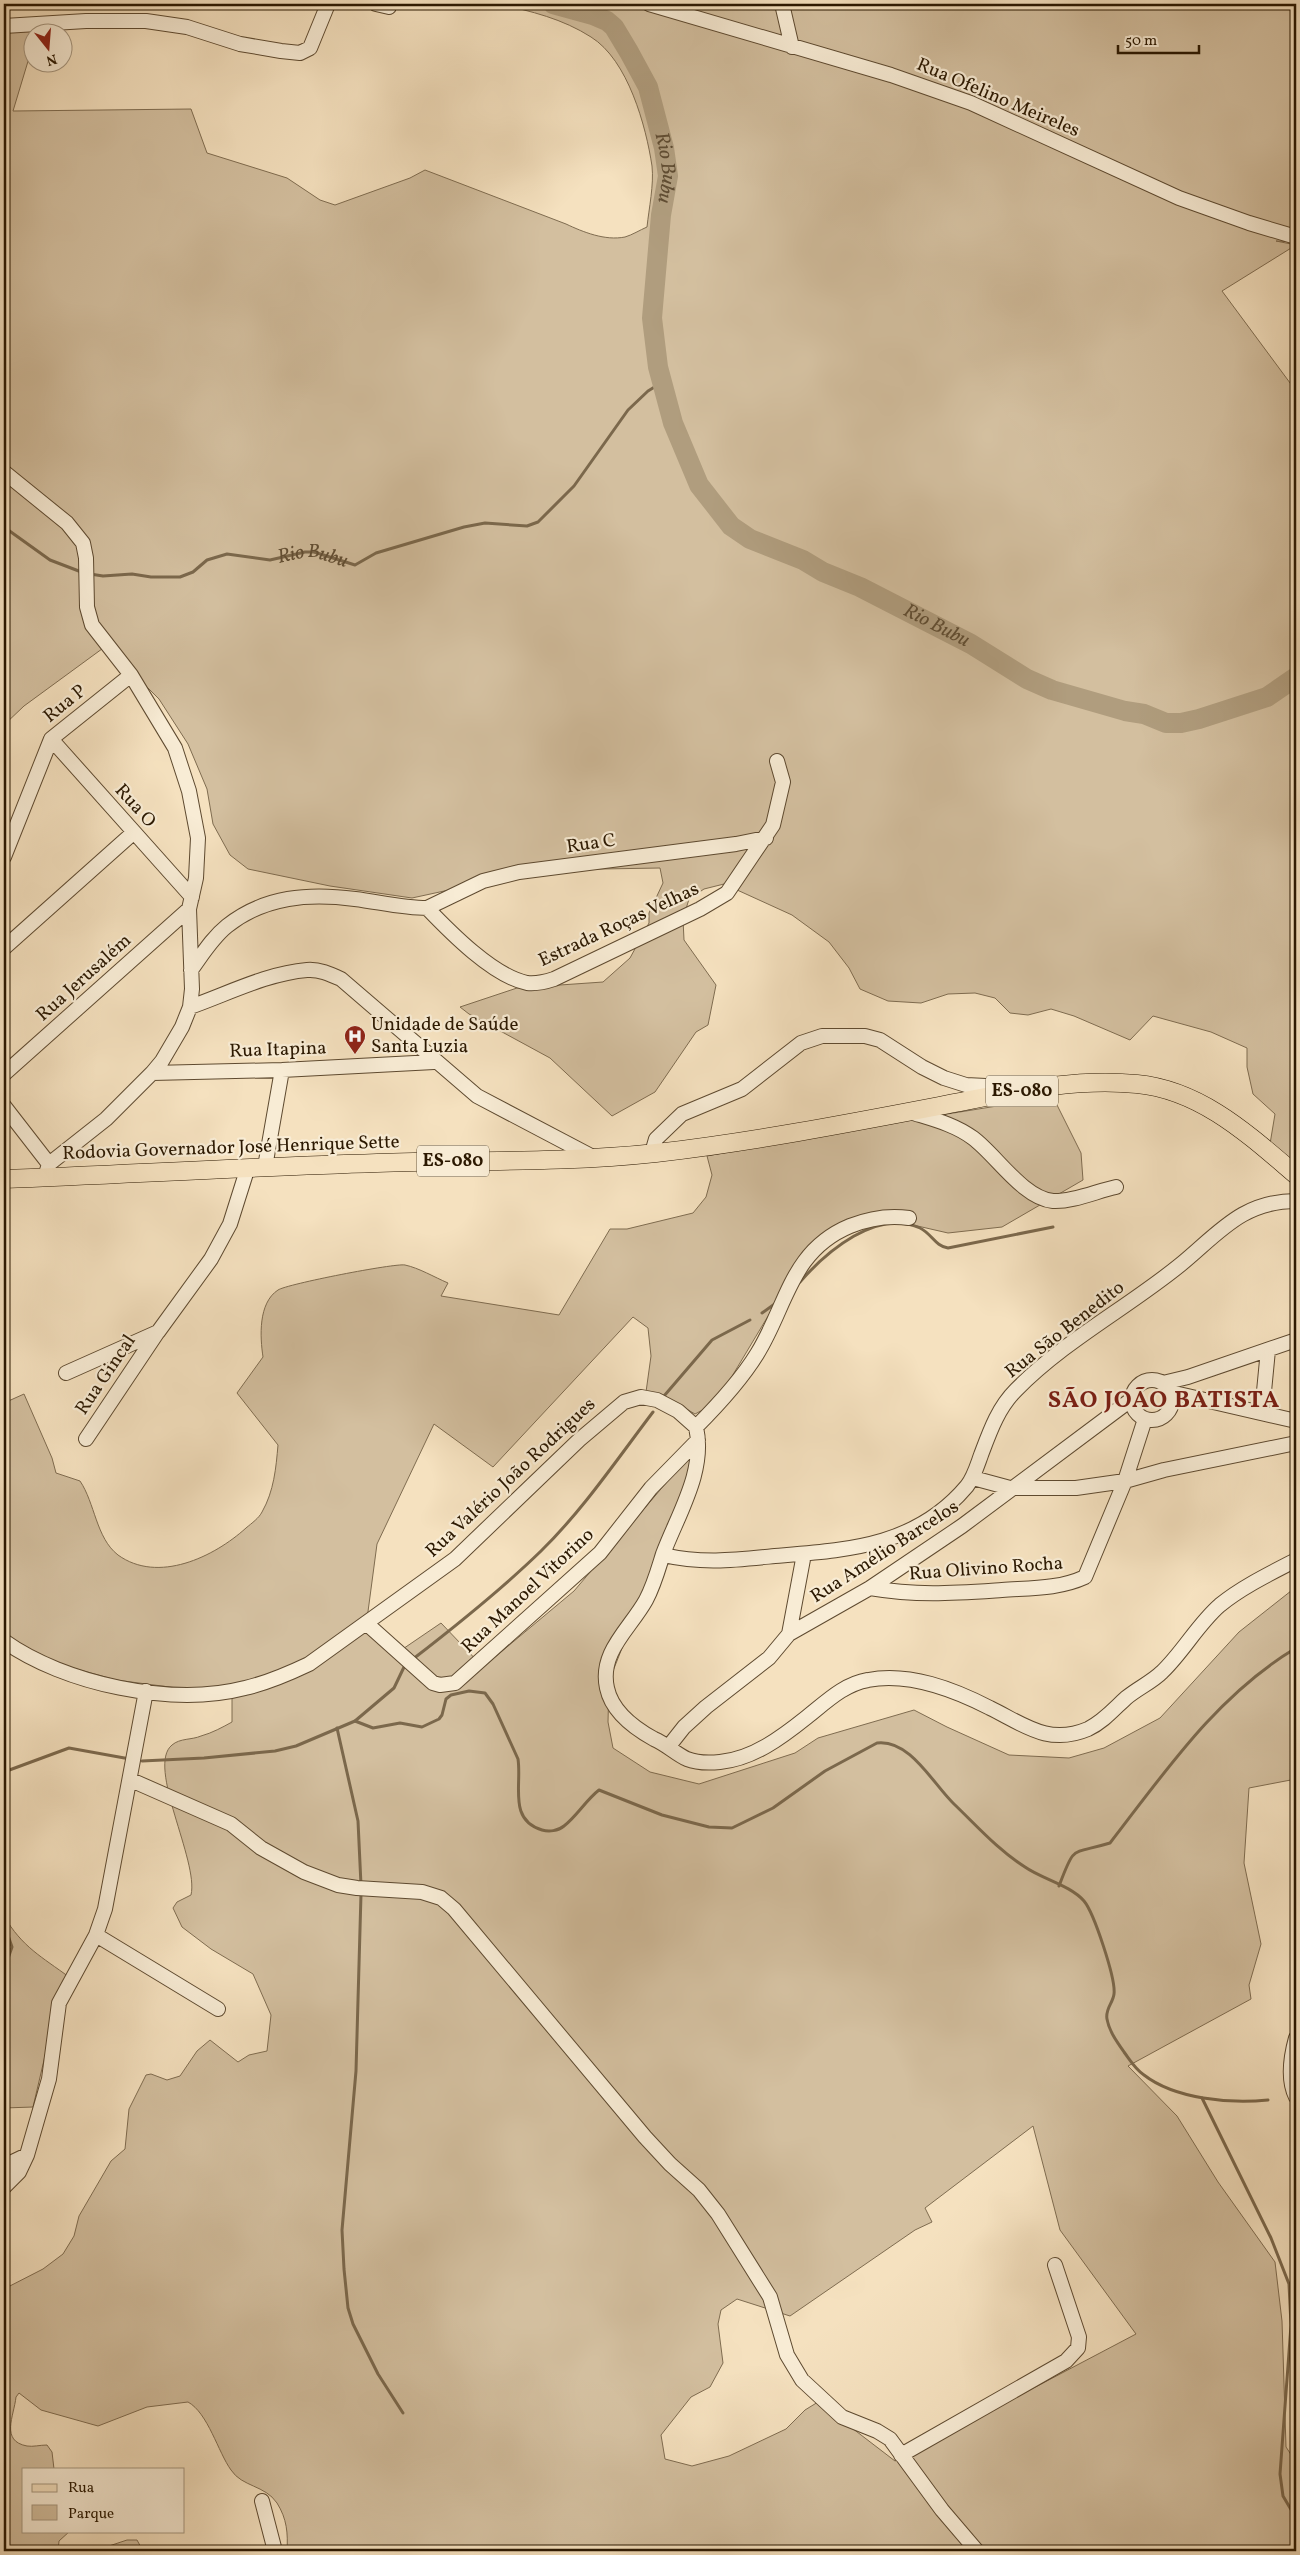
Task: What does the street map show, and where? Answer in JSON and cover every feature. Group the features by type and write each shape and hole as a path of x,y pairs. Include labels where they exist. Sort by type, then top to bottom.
{"main road":[{"name":"Rodovia Governador José Henrique Sette","path":"4,1179 47,1170 257,1167 593,1157 652,1153 738,1142 1007,1094 1077,1084 1108,1082 1158,1087 1174,1092 1220,1114 1243,1130 1296,1175"}],"street":[{"path":"4,26 86,21 146,21 187,27 240,44 300,53 310,48 328,4"},
{"name":"Rua Ofelino Meireles","path":"649,4 891,75 971,103 1179,198 1249,223 1296,237"},
{"path":"782,4 792,47"},
{"path":"4,472 67,523 83,543 86,558 87,607 92,626 131,675 175,748 189,791 198,838 198,864 190,903 190,970 192,988 190,1007 178,1036 152,1073 106,1118 47,1170 4,1106"},
{"name":"Rua P","path":"4,857 51,739 131,675"},
{"name":"Rua O","path":"51,739 133,832 190,903"},
{"name":"Estrada Roças Velhas","path":"427,908 452,932 506,975 529,983 542,983 635,941 718,900 732,888 773,825 782,793 783,782 778,761"},
{"path":"4,948 133,832"},
{"name":"Rua C","path":"427,908 483,881 519,872 736,844 766,838"},
{"path":"190,970 212,941 227,926 276,900 324,895 411,908 427,908"},
{"name":"Rua Jerusalém","path":"4,1074 190,903"},
{"path":"190,1007 277,976 307,970 325,972 341,979 374,1006 434,1062 477,1096 593,1157"},
{"path":"652,1153 656,1139 682,1114 742,1089 801,1043 822,1036 866,1036 880,1040 922,1067 953,1082 986,1086 1007,1094"},
{"name":"Rua Itapina","path":"152,1073 282,1070 434,1062"},
{"name":"Rua Gincal","path":"86,1439 158,1332 211,1259 230,1224 257,1167 282,1070"},
{"path":"909,1112 950,1124 963,1131 975,1139 1021,1184 1043,1199 1064,1200 1116,1187"},
{"name":"Rua São Benedito","path":"663,1555 704,1562 804,1554 864,1546 910,1531 944,1508 972,1478 993,1424 1003,1405 1031,1375 1156,1284 1242,1214 1269,1203 1296,1202"},
{"path":"909,1218 875,1217 858,1223 840,1230 808,1256 796,1272 756,1356 697,1434 699,1456 688,1493 646,1600 610,1652 606,1666 606,1680 611,1700 621,1715 648,1736 669,1746 687,1759 703,1762 736,1760 770,1743 844,1689 863,1680 908,1678 928,1683 990,1708 1031,1731 1063,1735 1076,1733 1101,1721 1129,1696 1162,1673 1219,1606 1296,1560"},
{"path":"66,1373 158,1332"},
{"path":"1167,1388 1188,1377 1296,1340"},
{"path":"1262,1412 1268,1350"},
{"path":"1167,1388 1172,1405 1168,1413 1162,1418 1145,1419 1134,1408 1132,1399 1134,1391 1147,1381 1155,1380 1167,1388 1296,1421"},
{"name":"Rua Valério João Rodrigues","path":"4,1641 57,1669 114,1686 170,1695 196,1695 244,1689 289,1674 308,1664 473,1544 579,1440 624,1402 641,1397 657,1400 678,1411 697,1434"},
{"name":"Rua Amélio Barcelos","path":"669,1746 684,1727 706,1707 769,1658 789,1634 870,1588 962,1526 1010,1488 1132,1399"},
{"name":"Rua Olivino Rocha","path":"870,1588 912,1594 934,1594 1060,1586 1085,1577 1089,1572 1124,1481 1145,1419"},
{"name":"Rua Manoel Vitorino","path":"366,1623 433,1683 448,1685 455,1682 600,1553 651,1488 697,1434"},
{"path":"972,1478 1010,1488 1068,1489 1124,1481 1182,1466 1296,1443"},
{"path":"789,1634 804,1554"},
{"path":"4,2187 19,2172 26,2155 49,2079 59,2004 96,1935 111,1888 118,1836 131,1780 146,1691"},
{"path":"131,1780 231,1824 261,1848 304,1872 338,1885 373,1890 403,1889 422,1892 441,1898 454,1909 645,2137 670,2164 699,2190 718,2214 770,2297 787,2355 802,2380 842,2417 877,2431 890,2439 942,2510 977,2551"},
{"path":"96,1935 218,2009"},
{"path":"1296,2038 1291,2058 1291,2073 1296,2096"},
{"path":"4,2166 26,2155"},
{"path":"901,2455 1066,2360 1078,2348 1080,2337 1054,2265"},
{"path":"262,2502 275,2551"}],"green space":[{"path":"498,4 1296,4 1296,242 1276,241 1296,245 1222,291 1296,391 1296,1168 1270,1144 1275,1114 1253,1094 1247,1067 1247,1048 1211,1032 1153,1016 1130,1040 1074,1016 1051,1009 1028,1015 1010,1013 995,998 975,993 948,994 921,1003 888,1001 860,989 849,968 829,942 792,915 724,884 704,889 689,899 683,919 684,940 716,985 708,1025 696,1032 655,1092 612,1116 550,1058 469,1014 460,1007 517,988 603,982 630,958 649,923 649,913 663,883 660,868 541,870 412,898 330,886 248,869 230,855 213,824 207,789 188,744 159,699 106,646 24,706 4,725 4,32 22,31 22,72 25,72 13,111 191,109 207,153 287,178 320,200 335,205 410,178 425,170 594,235 610,238 625,237 647,227 651,197 652,166 640,114 625,77 604,48 591,37 558,20"},
{"path":"1053,1097 1081,1153 1083,1180 1002,1227 948,1233 887,1219 850,1229 804,1256 716,1403 695,1414 666,1397 646,1392 651,1356 648,1328 633,1317 493,1467 434,1424 377,1544 367,1619 394,1655 441,1623 483,1667 574,1591 695,1449 691,1474 609,1681 608,1722 613,1748 650,1772 699,1784 795,1753 818,1738 914,1710 1009,1755 1069,1758 1104,1748 1160,1718 1239,1632 1296,1587 1296,1779 1249,1788 1244,1863 1261,1944 1249,1985 1251,1999 1128,2066 1177,2116 1218,2182 1275,2262 1282,2321 1286,2447 1296,2462 1296,2551 1152,2551 1149,2545 1146,2551 287,2551 286,2526 277,2503 266,2493 236,2476 226,2462 207,2424 195,2407 188,2402 147,2407 98,2426 41,2410 19,2393 16,2397 11,2420 11,2433 14,2439 27,2446 47,2445 52,2452 54,2468 22,2468 22,2532 69,2532 59,2541 58,2551 4,2551 4,2289 43,2269 63,2254 74,2236 79,2216 111,2161 125,2149 129,2109 146,2075 151,2074 167,2080 180,2076 197,2051 210,2040 238,2062 249,2055 267,2051 271,2015 253,1974 211,1949 182,1927 173,1908 177,1902 191,1895 191,1880 188,1860 169,1793 165,1773 166,1756 175,1743 209,1733 232,1722 232,1685 207,1695 177,1688 116,1680 55,1663 4,1638 4,1403 24,1394 52,1458 56,1473 80,1481 89,1499 100,1530 111,1548 118,1555 134,1563 150,1567 168,1567 185,1563 218,1549 253,1522 262,1512 272,1488 278,1445 237,1393 263,1357 261,1330 264,1312 271,1296 278,1290 341,1274 405,1265 421,1270 448,1283 441,1296 559,1315 610,1229 627,1229 693,1213 706,1197 712,1175 707,1156 823,1134","holes":["1033,2126 1060,2230 1136,2334 895,2461 818,2402 805,2410 786,2429 729,2456 692,2466 665,2459 661,2435 691,2397 710,2387 723,2363 718,2324 721,2310 737,2299 790,2316 915,2230 932,2222 925,2208"]},
{"path":"4,1916 25,1944 69,1977 56,2009 33,2107 4,2108"},
{"path":"127,2540 137,2540 143,2551 94,2551"}],"waterway":[{"name":"Rio Bubu","path":"553,4 593,15 607,21 614,27 648,87 664,148 668,176 661,215 652,318 658,367 673,423 699,485 731,526 750,539 803,560 823,572 860,587 971,644 1027,679 1052,690 1125,711 1144,714 1166,723 1181,723 1199,719 1267,697 1296,677"},
{"name":"Rio Bubu","path":"90,574 103,576 132,574 151,577 180,577 193,572 207,560 227,554 270,560 305,552 314,552 355,565 376,553 464,527 485,523 527,526 538,522 574,486 628,410 648,391 661,383"},
{"name":"Rio Bubu","path":"4,527 50,560 84,573"},
{"path":"800,1282 838,1246 870,1228 887,1224 904,1223 920,1228 940,1245 948,1248 1053,1227"},
{"path":"762,1313 776,1303"},
{"path":"664,1396 712,1340 750,1320"},
{"path":"413,1659 495,1593 541,1551 600,1483 653,1412"},
{"path":"1059,1886 1072,1857 1081,1851 1110,1843 1194,1736 1241,1688 1296,1648"},
{"path":"142,1761 204,1758 275,1751 296,1746 355,1721 394,1688 405,1665"},
{"path":"355,1721 373,1728 400,1723 422,1727 439,1719 442,1715 446,1699 451,1695 469,1691 485,1693 493,1704 518,1759 519,1800 524,1818 531,1825 548,1831 562,1828 599,1790 662,1815 709,1827 732,1828 773,1808 825,1771 877,1743 889,1744 900,1748 910,1755 954,1804 1006,1853 1032,1871 1064,1886 1084,1901 1093,1918 1112,1975 1114,1994 1107,2012 1108,2023 1116,2040 1138,2070 1157,2083 1187,2095 1220,2100 1268,2100"},
{"path":"337,1728 358,1821 361,1885"},
{"path":"4,1772 69,1748 130,1759"},
{"path":"361,1894 356,2071 342,2230 344,2269 348,2308 353,2324 378,2374 403,2413"},
{"path":"4,1924 12,1947 4,1970"},
{"path":"1202,2098 1271,2238 1289,2284 1291,2325 1280,2474 1283,2496 1296,2518"}],"place":[{"name":"Unidade de Saúde Santa Luzia","path":"355,1055"}],"district":[{"name":"SÃO JOÃO BATISTA","path":"1164,1401"}]}
